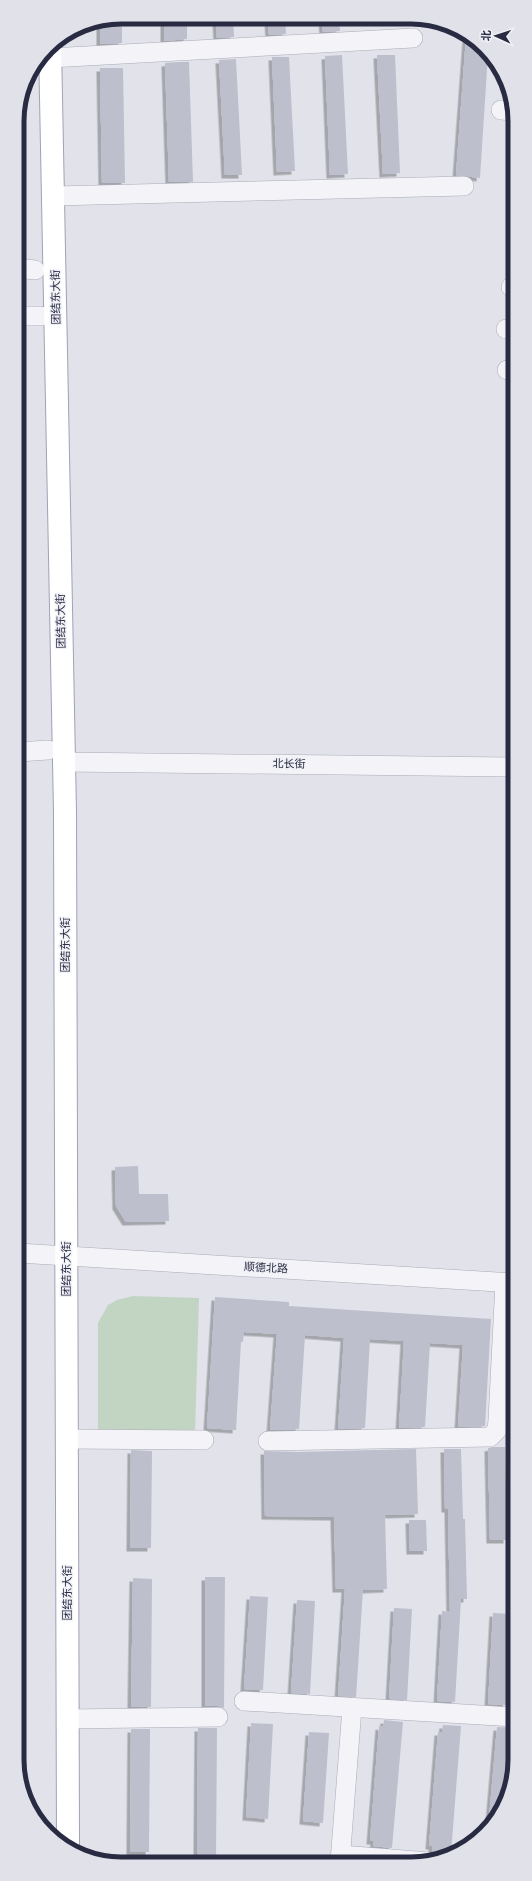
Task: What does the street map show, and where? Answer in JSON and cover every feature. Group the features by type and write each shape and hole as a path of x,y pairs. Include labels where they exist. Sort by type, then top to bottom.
{"main road":[{"name":"团结东大街","path":"45,60 54,196 58,1256 53,1830"},
{"name":"团结东大街","path":"45,61 41,316 56,756"},
{"name":"团结东大街","path":"58,1256 67,1439 68,1841"}],"street":[{"path":"49,56 414,38"},
{"path":"54,196 464,186"},
{"path":"24,316 41,316"},
{"name":"北长街","path":"24,753 56,756 508,767"},
{"name":"顺德北路","path":"24,1253 508,1283"},
{"path":"268,1441 490,1437 497,1430 508,1306"},
{"path":"67,1439 204,1440"},
{"path":"244,1701 508,1717"},
{"path":"341,1857 352,1708"},
{"path":"68,1719 218,1717"}],"green space":[{"path":"133,1296 199,1298 195,1432 98,1432 98,1323 108,1305 117,1300"}],"building":[{"path":"122,24 122,43 100,44 100,26"},
{"path":"164,24 187,24 187,39 164,41"},
{"path":"216,24 233,24 234,37 217,38"},
{"path":"268,24 285,24 286,34 269,35"},
{"path":"322,24 339,24 340,31 323,32"},
{"path":"466,41 476,49 476,56 483,56 488,61 480,178 456,175"},
{"path":"342,55 348,174 330,175 325,56"},
{"path":"377,55 395,55 400,173 383,174"},
{"path":"272,57 289,57 295,171 277,172"},
{"path":"236,59 242,175 225,175 219,60"},
{"path":"189,62 193,182 169,182 165,63"},
{"path":"100,68 123,68 125,183 102,183"},
{"path":"138,1166 139,1194 168,1194 169,1221 126,1222 116,1206 115,1167"},
{"path":"215,1297 289,1302 289,1306 491,1319 485,1426 458,1427 463,1345 430,1343 425,1427 399,1428 404,1341 370,1339 365,1428 338,1429 344,1338 305,1335 299,1429 270,1430 277,1334 244,1332 243,1342 241,1342 236,1430 207,1428"},
{"path":"505,1447 507,1540 490,1540 488,1448"},
{"path":"416,1449 418,1514 385,1515 387,1589 363,1590 356,1697 338,1696 345,1589 336,1589 334,1517 265,1516 264,1451 297,1452"},
{"path":"444,1449 461,1449 463,1519 465,1519 467,1599 461,1599 455,1702 437,1701 442,1611 450,1612 448,1509 445,1509"},
{"path":"131,1450 152,1451 151,1548 130,1548"},
{"path":"409,1520 426,1520 427,1551 410,1551"},
{"path":"205,1577 225,1577 224,1708 218,1706 205,1706"},
{"path":"133,1578 152,1579 151,1707 131,1707"},
{"path":"250,1596 268,1597 263,1690 244,1689"},
{"path":"297,1600 315,1601 310,1694 291,1693"},
{"path":"394,1608 412,1609 407,1700 389,1699"},
{"path":"493,1613 508,1614 508,1669 506,1705 488,1704"},
{"path":"384,1720 403,1722 392,1848 373,1846 374,1841 370,1841 379,1726 383,1727"},
{"path":"251,1723 273,1724 268,1819 246,1817"},
{"path":"443,1725 461,1726 451,1848 441,1852 432,1852 432,1846 429,1846 438,1732 442,1732"},
{"path":"497,1727 508,1728 508,1767 505,1785 501,1797 489,1818"},
{"path":"198,1728 217,1728 216,1857 199,1857 199,1854 197,1854"},
{"path":"131,1729 150,1729 149,1852 130,1852"},
{"path":"309,1732 329,1733 323,1823 303,1821"}]}
